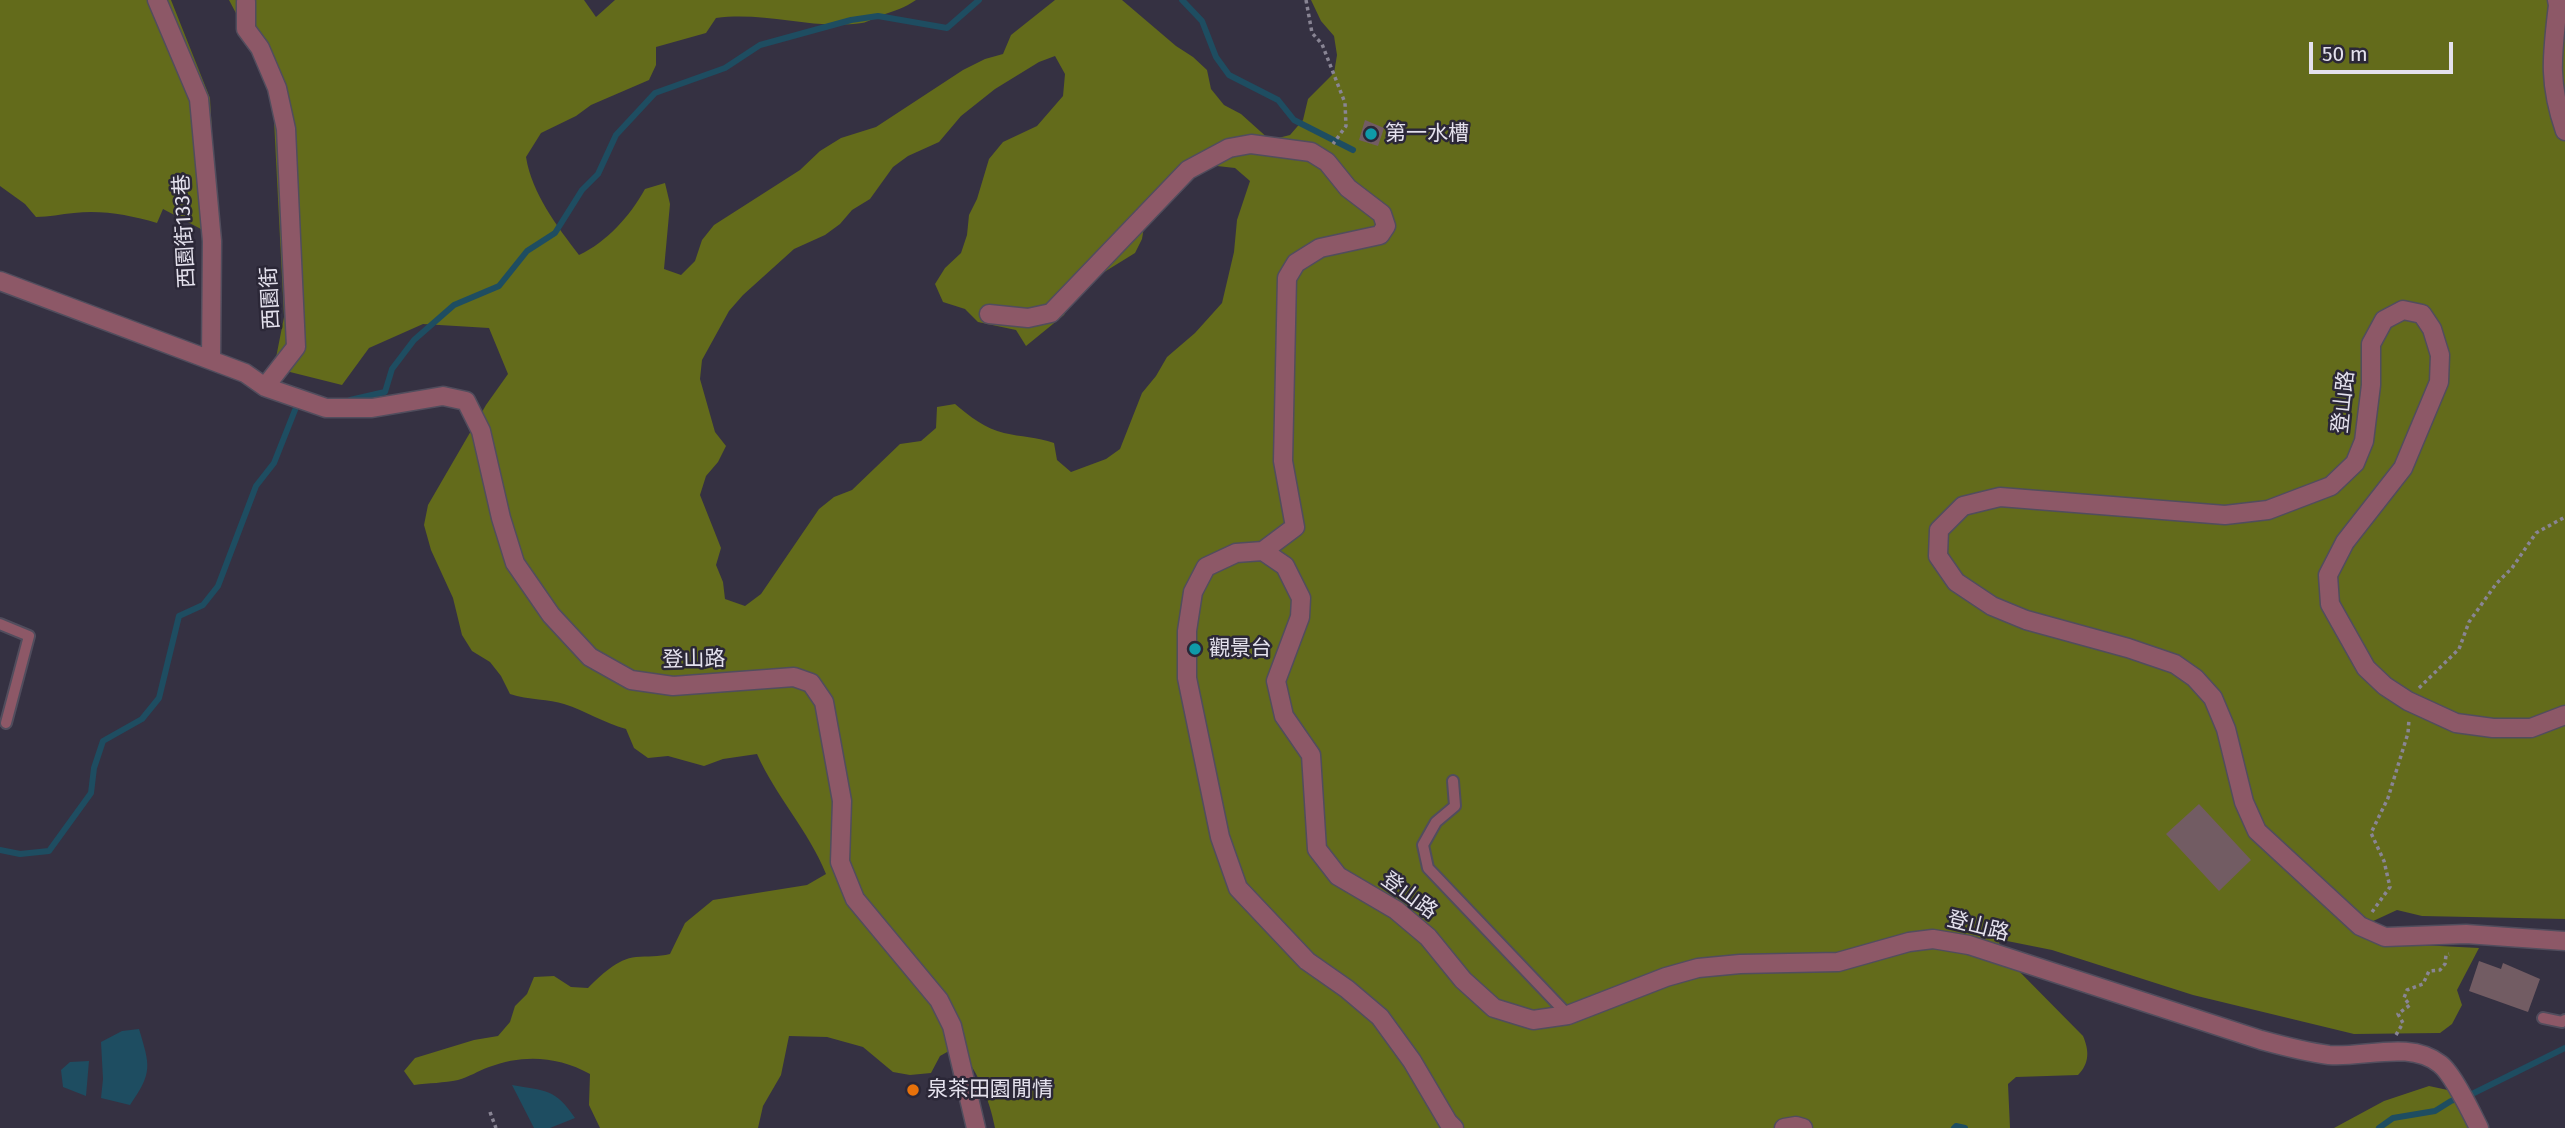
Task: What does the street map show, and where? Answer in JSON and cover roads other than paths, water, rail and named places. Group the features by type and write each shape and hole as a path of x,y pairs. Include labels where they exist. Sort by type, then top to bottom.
{"street":[{"name":"西園街133巷","path":"157,0 199,99 212,241 211,360"},
{"path":"2557,0 2551,66 2556,106 2565,131"},
{"name":"西園街","path":"246,2 247,29 260,48 277,88 286,129 296,347 265,387"},
{"path":"989,314 1028,318 1051,313 1188,170 1229,148 1251,144 1311,152 1327,162 1348,188 1382,214 1386,226 1380,235 1320,248 1296,263 1287,278 1283,461 1295,527 1263,551 1236,553 1206,567 1193,592 1187,631 1187,678 1220,837 1238,888 1307,961 1347,989 1380,1017 1412,1060 1454,1128"},
{"path":"0,281 245,373 265,387"},
{"name":"登山路","path":"2565,715 2530,728 2493,728 2456,723 2408,701 2385,686 2366,668 2330,604 2328,575 2346,542 2403,468 2439,382 2440,355 2432,329 2422,314 2403,310 2385,320 2371,344 2371,386 2364,441 2355,463 2332,486 2268,510 2225,514 2000,497 1963,506 1939,530 1938,556 1956,582 1992,606 2026,620 2175,664 2195,678 2213,698 2226,729 2244,802 2257,831 2360,926 2385,937 2466,934 2565,942"},
{"name":"登山路","path":"265,387 326,408 372,408 443,396 466,401 481,431 501,518 515,563 551,615 590,657 631,680 673,686 794,677 811,683 824,702 842,801 840,863 855,899 939,1000 952,1026 976,1128"},
{"name":"登山路","path":"1263,551 1285,566 1301,598 1300,617 1276,681 1284,716 1311,755 1317,849 1338,876 1396,910 1428,937 1463,980 1494,1008 1534,1020 1568,1015 1666,977 1698,968 1740,964 1838,962 1909,942 1933,939 1969,945 2261,1040 2304,1051 2332,1055 2386,1052 2423,1054 2442,1065 2479,1128"},
{"path":"1784,1128 1803,1128"}],"lane":[{"path":"0,624 29,635 6,723"},
{"path":"1453,780 1455,806 1436,822 1423,845 1428,868 1568,1015"},
{"path":"2543,1018 2562,1022 2565,1020"}],"water":[{"path":"139,1029 147,1061 143,1084 130,1105 101,1098 101,1042 122,1031"},
{"path":"89,1061 86,1096 63,1087 61,1070 70,1062"},
{"path":"512,1085 548,1092 561,1101 575,1118 550,1128 534,1128"}],"waterway":[{"path":"350,400 385,392 392,369 414,340 454,305 499,286 527,251 555,233 582,190 598,174 616,135 655,93 725,68 760,45 851,20 878,16 947,28 979,0"},
{"path":"1182,0 1202,21 1216,57 1229,75 1278,100 1294,120 1353,150"},
{"path":"0,850 20,854 49,851 91,793 94,768 103,741 142,719 159,698 179,616 203,605 218,586 256,486 274,463 295,410"},
{"path":"2379,1128 2393,1118 2435,1111 2565,1048"},
{"path":"1954,1128 1965,1128"}],"place":[{"name":"第一水槽","path":"1371,134"},
{"name":"觀景台","path":"1195,649"},
{"name":"泉茶田園閒情","path":"913,1090"}]}
